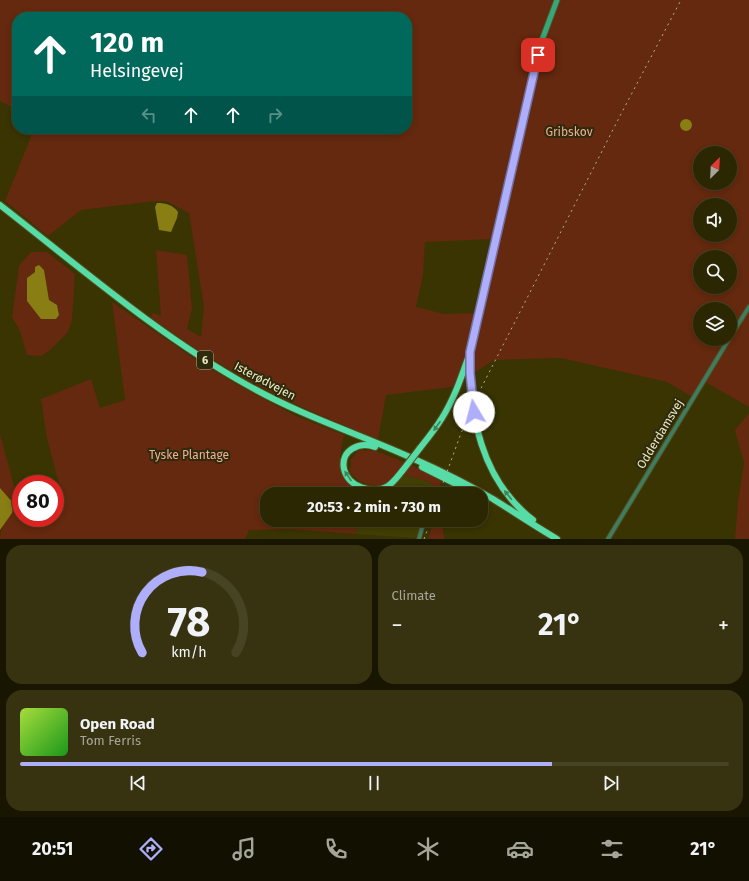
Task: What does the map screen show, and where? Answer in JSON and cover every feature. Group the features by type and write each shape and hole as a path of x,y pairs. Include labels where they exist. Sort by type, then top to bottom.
{"highway":[{"name":"Isterødvejen","path":"0,205 175,340 232,377 293,409 438,470 492,498 557,539"},
{"path":"0,210 11,218 24,224"},
{"path":"385,487 394,481 442,419 456,392 470,352"},
{"path":"470,352 470,379 476,421 487,461 494,476 507,495 557,539"},
{"path":"361,487 347,475 344,468 344,461 351,449 358,445 365,444 414,463 462,487"},
{"path":"488,500 512,510"},
{"name":"Isterødvejen","path":"545,532 552,539"}],"street":[{"path":"470,352 535,66 542,40 557,0"},
{"name":"Odderdamsvej","path":"737,326 749,307"},
{"name":"Odderdamsvej","path":"608,539 724,346"},
{"path":"419,539 422,527"}],"shaded area":[{"path":"684,119 688,119 692,125 688,131 684,131 680,127 680,123"},
{"path":"157,203 169,205 178,212 171,232 159,230 155,207"},
{"path":"39,265 44,270 49,300 57,305 59,315 56,319 41,319 27,301 27,278 35,272 35,267"},
{"path":"404,475 430,482 434,486 434,487 389,487"},
{"path":"0,488 12,502 12,513 0,530"},
{"path":"356,527 420,527 416,538 355,534"}],"green space":[{"name":"Gribskov","path":"0,0 749,0 749,407 702,380 691,396 667,382 561,358 494,360 452,387 386,395 378,439 304,408 251,382 202,353 150,317 153,313 161,316 156,250 187,255 192,308 187,329 201,337 204,307 189,213 166,201 81,210 48,236 5,201 32,134 412,134 412,12 12,12 12,107 0,101","holes":["492,239 475,313 444,314 416,307 423,275 425,242"]},
{"path":"31,252 47,252 75,274 72,320 68,332 49,351 41,356 27,355 20,331 12,317 19,266","holes":["44,270 49,300 57,305 59,315 56,319 27,278 35,272"]},
{"name":"Tyske Plantage","path":"112,302 199,362 245,389 296,416 344,435 340,456 340,469 352,487 260,487 260,527 356,527 355,534 289,529 249,530 245,539 0,539 3,525 12,508 12,527 64,527 64,475 57,475 47,438 41,399 91,379 100,408 125,400"},
{"path":"749,413 749,539 735,539 738,501 744,463 735,430"},
{"name":"Tyske Plantage","path":"0,434 12,479 12,502 0,488"},
{"path":"359,450 376,451 406,463 396,476 388,482 376,486 370,485 359,481 350,472 351,459"},
{"path":"412,465 442,479 439,487 434,487 430,482 404,475"},
{"path":"432,527 443,527 444,539 428,539"}],"railway":[{"path":"442,487 473,404 681,0"},
{"path":"424,539 428,527"}],"route":[{"path":"474,412 471,390 470,352 538,55"}]}
